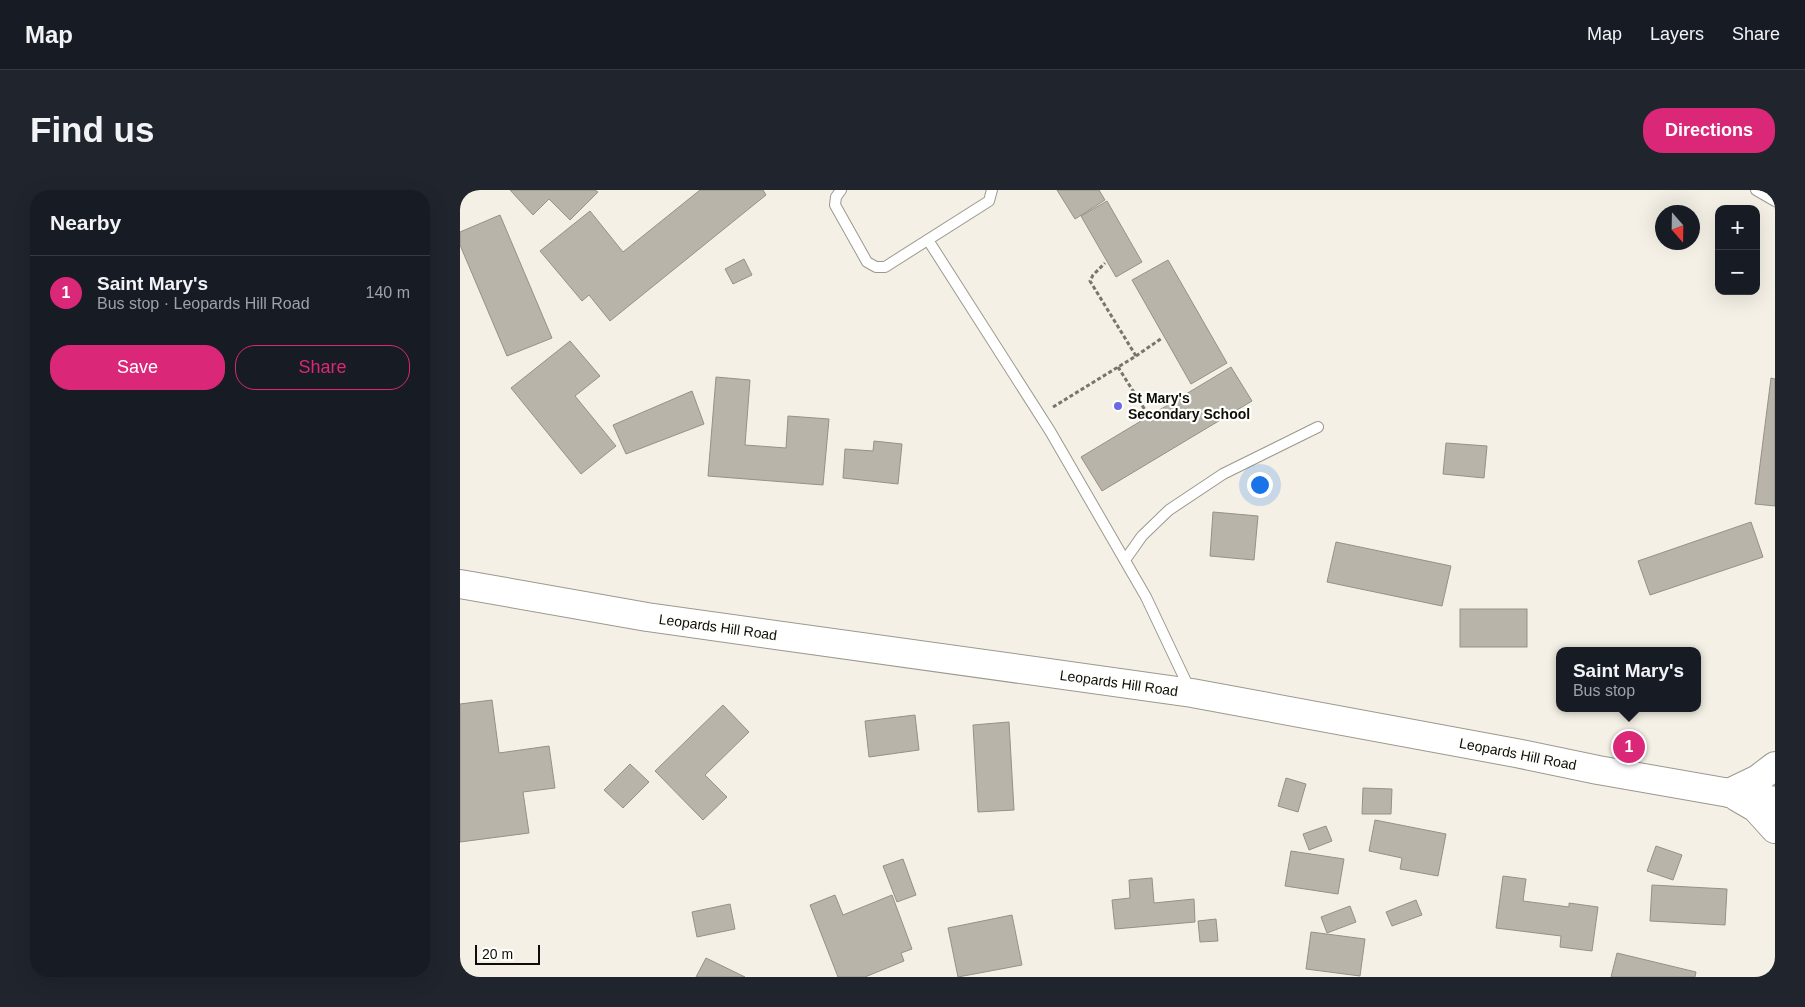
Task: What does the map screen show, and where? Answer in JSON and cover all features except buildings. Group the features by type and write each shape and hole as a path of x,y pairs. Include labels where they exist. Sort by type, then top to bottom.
{"main road":[{"name":"Leopards Hill Road","path":"460,584 646,617 1192,693 1598,770 1775,801"},
{"path":"1729,793 1758,779 1775,766"},
{"path":"1729,793 1756,808 1775,829"}],"lane":[{"path":"841,190 836,197 835,205 867,262 876,267 886,267 989,201 992,190"},
{"path":"1756,190 1775,201"},
{"path":"928,240 1040,415 1146,596 1192,693"},
{"path":"1125,560 1142,536 1169,510 1223,474 1318,427"}],"path":[{"path":"1105,263 1093,275 1090,281 1136,356"},
{"path":"1040,415 1162,338"},
{"path":"1118,367 1145,410"}],"place":[{"name":"St Mary's Secondary School","path":"1118,406"},
{"name":"Saint Mary's","path":"1629,747"}]}
